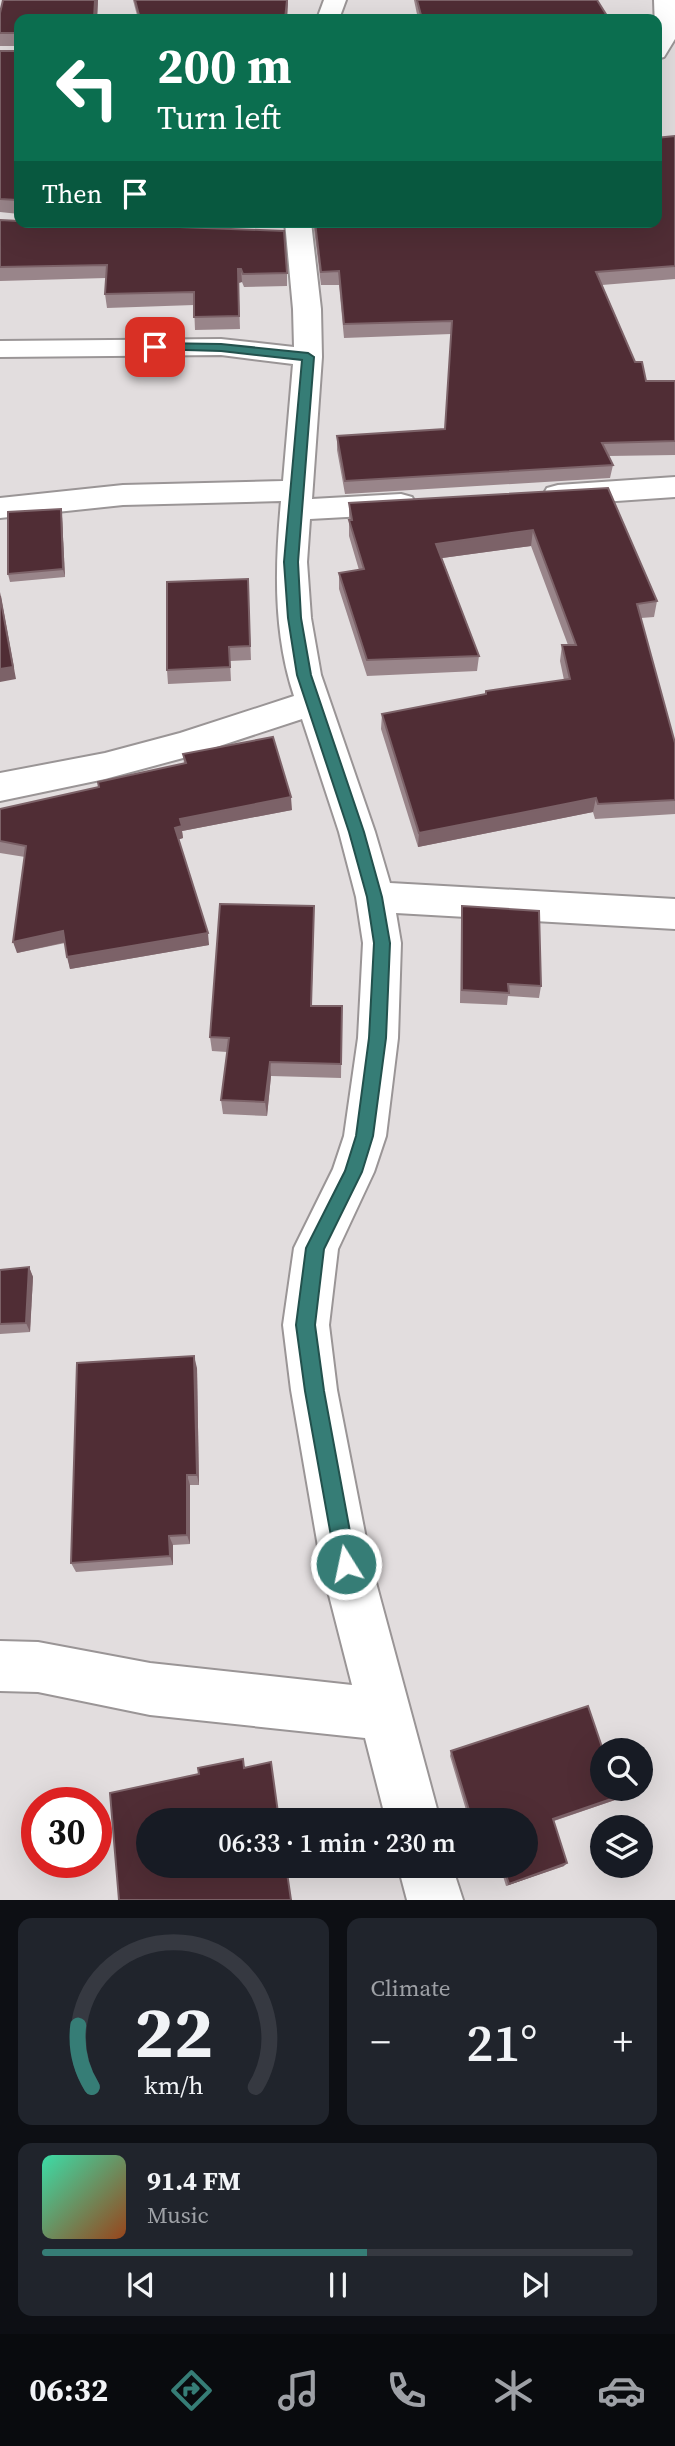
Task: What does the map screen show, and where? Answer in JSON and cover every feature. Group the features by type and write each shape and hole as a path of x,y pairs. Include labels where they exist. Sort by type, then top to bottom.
{"street":[{"path":"663,56 667,17 664,0"},
{"path":"290,230 307,309 308,357 291,562 295,618 304,675 357,832 375,897 382,943 372,1095 365,1136 353,1172 316,1248 306,1325 314,1391 346,1564 410,1808"},
{"path":"0,349 221,347 308,357"},
{"path":"525,497 675,487"},
{"path":"0,508 123,495 431,502"},
{"path":"0,787 105,766 183,745 313,703"},
{"path":"375,897 675,914"},
{"path":"0,1666 38,1667 150,1689 385,1714"},
{"path":"429,1878 435,1900"}],"building":[{"path":"3,0 95,0 94,14 14,14 14,33 0,33"},
{"path":"135,0 287,0 286,14 139,14"},
{"path":"417,0 597,0 606,14 421,14"},
{"path":"0,51 14,51 14,200 0,199"},
{"path":"675,136 675,266 596,272 635,362 642,362 646,381 675,381 675,441 602,443 613,465 345,481 337,436 445,429 452,321 344,324 339,271 321,272 316,228 662,228 662,137"},
{"path":"0,220 14,221 14,228 207,228 284,231 287,273 243,274 241,269 238,269 239,316 194,317 194,292 105,294 107,265 0,267"},
{"path":"608,488 657,601 637,604 675,743 675,800 598,804 596,798 419,833 382,714 486,694 486,691 570,679 562,645 576,645 533,530 436,544 479,656 367,660 339,573 364,569 349,520 352,520 349,503"},
{"path":"61,509 63,569 8,574 8,512"},
{"path":"248,579 250,646 229,647 230,667 167,670 167,582"},
{"path":"0,596 13,667 0,669"},
{"path":"273,737 291,797 180,819 182,826 175,828 208,933 67,957 63,931 13,942 26,846 0,841 0,809 99,787 98,782 186,763 183,754"},
{"path":"220,904 314,906 311,1006 342,1006 341,1064 270,1062 265,1102 221,1100 229,1038 210,1037"},
{"path":"462,906 539,911 541,986 508,984 509,993 462,990"},
{"path":"29,1267 26,1323 0,1324 0,1270"},
{"path":"194,1356 197,1475 187,1475 187,1535 169,1536 170,1556 71,1563 77,1363"},
{"path":"588,1706 599,1738 590,1738 590,1801 605,1801 553,1819 567,1863 538,1874 538,1808 468,1808 451,1751"},
{"path":"243,1759 244,1768 271,1762 277,1808 136,1808 136,1878 288,1878 291,1900 119,1900 112,1793 199,1774 198,1768"},
{"path":"507,1878 526,1878 509,1884"}],"route":[{"path":"155,347 221,347 308,357 291,562 295,618 304,675 357,832 375,897 382,943 378,1038 365,1136 353,1172 316,1248 306,1325 314,1391 346,1564"}]}
